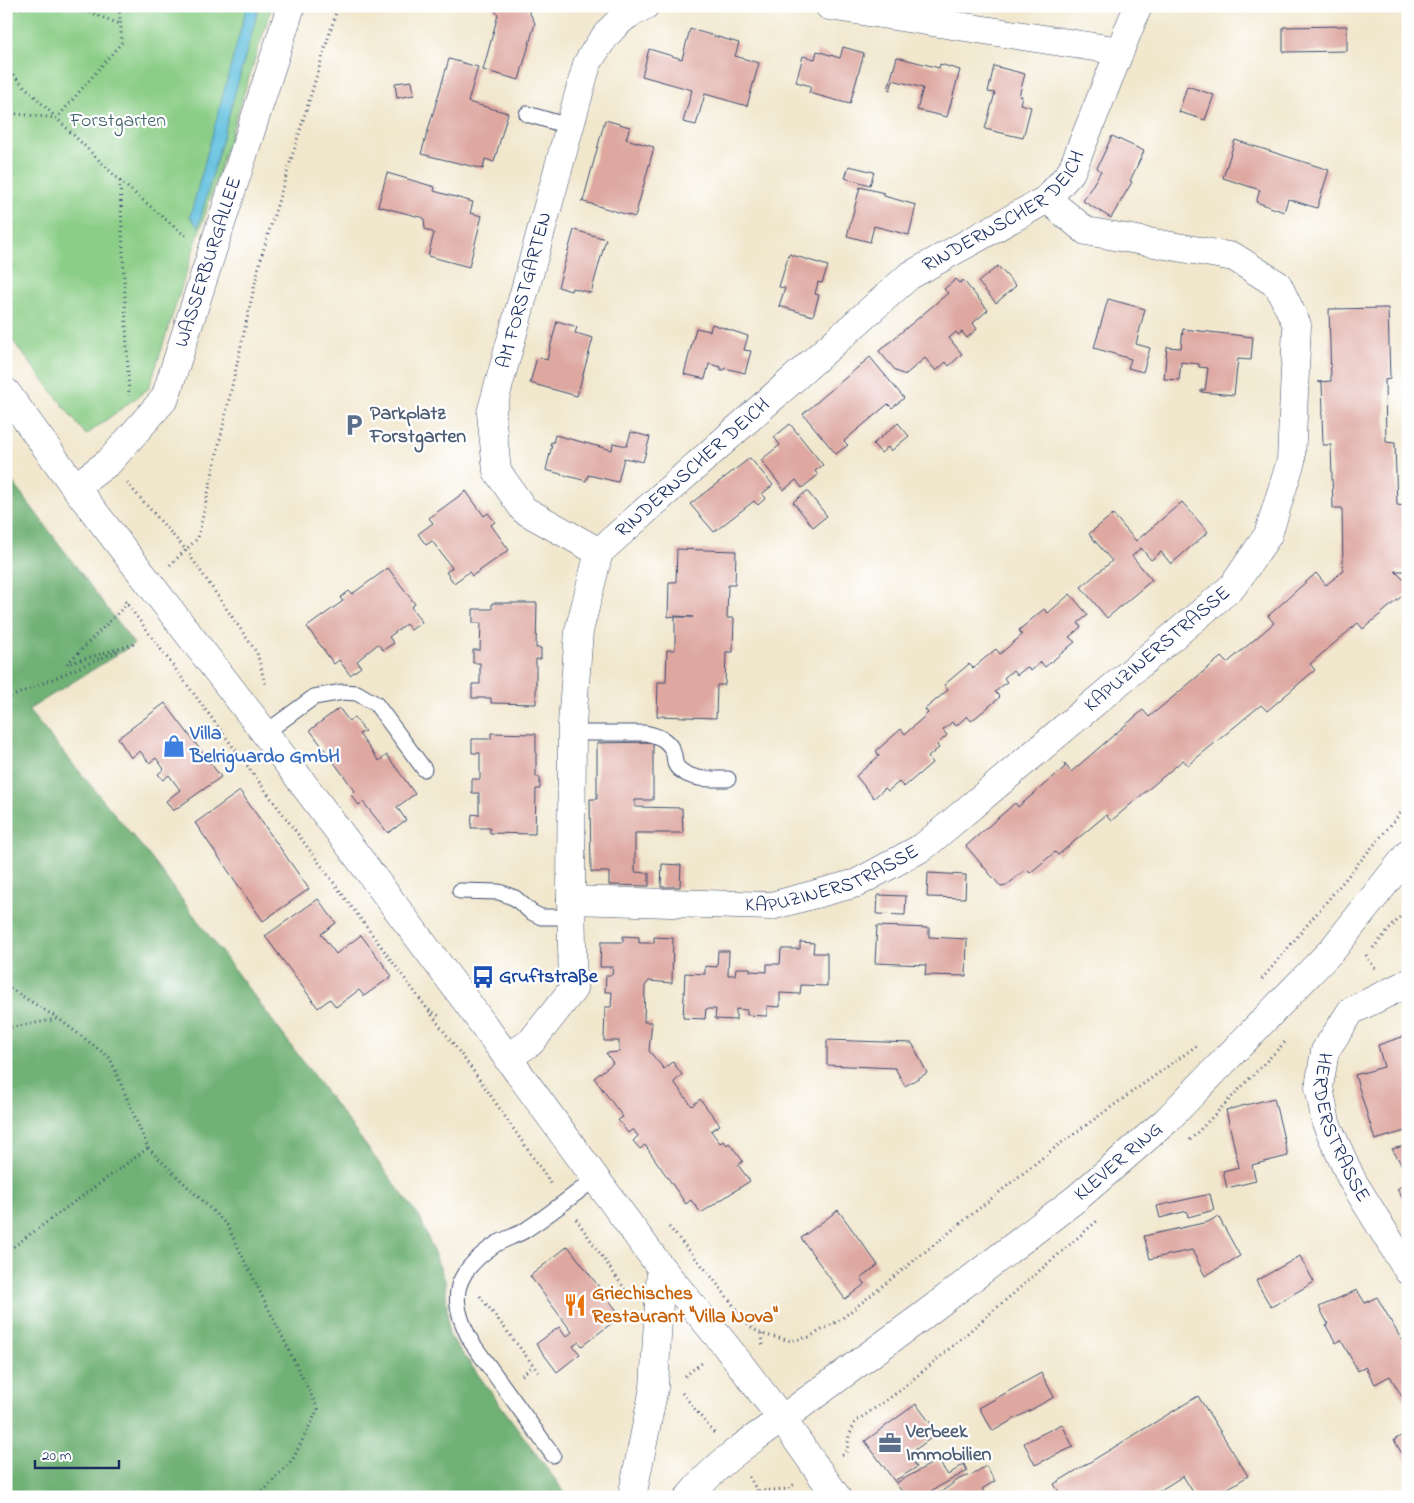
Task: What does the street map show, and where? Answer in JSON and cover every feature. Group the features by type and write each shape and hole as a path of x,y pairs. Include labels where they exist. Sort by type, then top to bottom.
{"street":[{"name":"WASSERBURGALLEE","path":"75,487 109,462 165,398 291,6"},
{"name":"AM FORSTGARTEN","path":"599,552 524,510 497,471 491,414 568,126 587,64 604,36 634,10 645,6"},
{"path":"829,6 1120,52"},
{"name":"RINDERNSCHER DEICH","path":"508,1058 531,1042 573,989 571,909 572,733 579,631 599,552 909,276 1047,199 1071,172 1138,6"},
{"name":"KAPUZINERSTRASSE","path":"571,909 771,906 857,883 923,847 1233,586 1268,535 1291,461 1297,325 1278,285 1234,257 1086,231 1047,199"},
{"path":"6,392 75,487 265,733 508,1058 661,1268 726,1346 782,1419 837,1497"},
{"name":"KLEVER RING","path":"782,1419 920,1318 1069,1204 1166,1121 1333,949 1408,854"},
{"name":"HERDERSTRASSE","path":"1408,983 1351,1011 1325,1051 1319,1087 1326,1123 1352,1180 1408,1271"},
{"path":"632,1497 654,1388 661,1268"},
{"path":"689,1497 706,1476 731,1454 782,1419"}],"lane":[{"path":"527,114 568,126"},
{"path":"265,733 314,697 343,692 357,693 376,704 424,769"},
{"path":"572,733 645,733 656,736 665,740 671,747 675,764 680,770 700,778 728,779"},
{"path":"460,891 505,894 541,916 571,909"},
{"path":"554,1455 472,1344 462,1325 458,1310 458,1287 463,1274 498,1243 523,1232 595,1179"}],"path":[{"path":"6,10 39,6"},
{"path":"60,6 78,8 120,24"},
{"path":"58,118 122,42 119,6"},
{"path":"6,699 134,644 67,664 127,604 198,538 260,261 338,6"},
{"path":"6,68 120,181 174,229 213,252"},
{"path":"6,113 58,118"},
{"path":"120,181 129,404"},
{"path":"127,604 480,1080 632,1300"},
{"path":"1261,980 1408,804"},
{"path":"6,986 59,1019 110,1058 148,1148 227,1225 318,1409 293,1459 258,1497"},
{"path":"6,1028 59,1019"},
{"path":"750,1327 762,1334 791,1341 809,1337 840,1320 1057,1146 1200,1043"},
{"path":"6,1252 148,1148"},
{"path":"463,1274 540,1374"},
{"path":"841,1456 847,1451 849,1436 855,1422 898,1392 941,1356"},
{"path":"760,1497 759,1491 786,1489 819,1472"}],"green space":[{"name":"Forstgarten","path":"6,6 272,6 149,388 86,435 6,332"},
{"path":"6,473 134,644 28,710 148,854 420,1218 445,1280 449,1335 568,1497 6,1497"}],"water":[{"path":"247,6 259,6 198,227 190,217"}],"building":[{"path":"492,6 526,6 535,23 519,80 483,70 498,15"},
{"path":"1347,26 1347,51 1283,52 1283,27"},
{"path":"690,29 739,43 735,56 759,63 747,106 705,94 696,125 683,122 692,90 642,76 649,49 682,59"},
{"path":"843,47 864,53 850,104 809,93 811,86 796,82 803,56 815,59 817,51 840,58"},
{"path":"897,57 939,68 940,64 960,70 947,117 917,110 923,88 893,80 890,90 888,89"},
{"path":"449,59 478,67 468,102 508,113 494,162 485,159 483,169 421,154"},
{"path":"994,66 1025,74 1019,96 1022,96 1020,104 1031,107 1023,138 985,129 995,93 988,92"},
{"path":"412,81 414,95 397,98 395,83"},
{"path":"1187,86 1214,95 1205,120 1179,112"},
{"path":"605,120 630,127 626,139 654,147 635,217 581,201 583,201"},
{"path":"1112,136 1144,151 1130,181 1132,182 1111,218 1083,201 1101,171 1097,168"},
{"path":"1235,140 1329,170 1317,208 1288,199 1284,212 1256,202 1260,190 1223,178"},
{"path":"849,166 874,172 870,185 845,178"},
{"path":"387,173 435,187 434,191 473,202 470,213 482,216 469,267 428,256 434,233 425,229 424,218 378,206"},
{"path":"860,187 884,193 884,196 916,205 909,235 874,226 870,242 847,236"},
{"path":"574,230 606,239 591,293 572,288 571,291 558,287"},
{"path":"789,254 828,266 822,283 818,282 815,294 819,295 813,316 779,306 785,288 779,287"},
{"path":"998,266 1016,286 996,303 978,282"},
{"path":"956,279 960,283 963,280 988,310 973,323 977,329 967,338 962,332 958,335 956,332 949,338 962,354 949,366 946,362 936,371 925,358 905,375 896,371 879,351 948,293 944,289"},
{"path":"1108,299 1145,309 1136,344 1150,348 1143,372 1128,368 1131,359 1094,348"},
{"path":"1388,308 1390,379 1385,380 1386,442 1395,443 1397,505 1405,506 1405,571 1395,571 1408,584 1408,591 1363,629 1358,623 1310,664 1315,670 1267,711 1261,705 1188,765 1183,760 1111,821 1106,815 1058,855 1055,852 1030,873 1026,869 1006,886 1001,887 966,846 1015,803 1018,807 1065,767 1064,763 1071,772 1143,710 1149,717 1221,657 1227,663 1274,623 1268,616 1316,573 1326,585 1343,571 1342,508 1333,508 1331,445 1323,445 1322,383 1318,382 1331,381 1329,309"},
{"path":"557,321 577,327 575,333 593,338 577,396 530,383 537,357 547,360"},
{"path":"712,324 748,336 744,350 751,351 745,373 725,368 721,370 721,367 709,364 705,379 684,374 696,328 710,331"},
{"path":"1183,329 1253,337 1251,360 1238,359 1234,395 1201,392 1201,390 1205,390 1208,368 1199,367 1199,364 1181,362 1179,380 1164,379 1167,347 1181,348"},
{"path":"870,357 904,398 892,408 888,404 844,441 848,445 836,454 803,414"},
{"path":"898,423 909,436 891,451 888,447 881,453 873,444"},
{"path":"790,424 823,465 815,471 818,475 802,488 796,480 784,490 761,460 780,445 774,437"},
{"path":"631,432 650,437 643,462 624,458 618,482 588,475 586,481 546,470 552,445 550,445 551,442 553,443 555,435 612,450 613,443 627,446"},
{"path":"750,458 773,485 762,494 766,498 758,505 754,501 714,532 690,504"},
{"path":"466,491 484,516 488,513 495,522 491,525 509,550 472,576 469,572 454,583 446,572 452,568 432,541 426,545 418,534 433,523 429,518"},
{"path":"807,491 827,516 813,527 793,502"},
{"path":"1182,502 1208,532 1171,564 1161,552 1151,560 1141,548 1132,556 1152,580 1107,618 1081,587 1112,561 1089,534 1113,514 1136,541"},
{"path":"677,549 736,551 735,585 728,585 727,618 734,618 733,652 726,652 725,685 717,685 716,718 657,716 658,682 666,682 667,650 675,650 675,617 693,617 675,616 668,617 669,582 676,582"},
{"path":"388,568 415,604 411,607 422,622 411,630 406,624 389,637 394,643 383,650 378,644 357,661 361,667 350,675 339,660 334,664 307,627 343,601 340,598 349,591 352,594"},
{"path":"1070,594 1088,615 1078,623 1081,627 1069,637 1075,642 1045,667 1041,662 1031,671 1027,667 1017,675 1013,670 1004,678 1007,682 995,692 1000,697 971,721 967,716 956,726 952,722 943,730 947,735 937,745 939,748 928,757 932,763 904,787 899,782 888,791 885,788 874,798 856,776 879,756 876,751 901,729 905,734 928,713 925,709 948,690 944,685 969,664 973,668 996,649 1000,654 1022,635 1019,630 1044,609 1048,613"},
{"path":"492,603 537,603 536,648 541,648 541,659 536,659 536,704 491,703 491,698 472,698 472,684 480,684 480,663 473,663 473,650 480,650 481,623 473,623 473,609 492,609"},
{"path":"165,703 221,777 173,811 166,801 180,790 169,775 163,780 158,774 164,769 156,758 149,763 140,751 131,758 118,738"},
{"path":"339,708 349,721 354,717 365,731 359,734 379,761 387,755 415,794 397,807 406,820 388,833 363,802 359,805 351,795 355,791 310,730"},
{"path":"491,733 536,734 536,777 540,777 540,789 536,789 535,834 490,833 490,828 471,828 472,814 479,815 479,793 472,793 472,779 480,779 480,753 472,753 472,739 491,739"},
{"path":"653,742 653,800 635,800 635,807 682,808 683,833 635,833 635,872 649,873 649,886 609,885 609,872 591,872 590,799 597,799 597,743"},
{"path":"240,791 309,889 263,921 195,823"},
{"path":"662,864 681,865 680,887 661,887"},
{"path":"928,873 966,875 965,898 927,897"},
{"path":"878,895 906,896 905,915 877,914"},
{"path":"318,899 336,923 321,934 336,954 361,935 392,976 364,996 359,990 336,1007 330,999 318,1008 265,936"},
{"path":"877,926 929,928 929,937 967,939 966,976 925,975 926,965 875,963"},
{"path":"623,936 639,937 639,943 654,943 654,937 673,938 672,983 649,981 645,986 644,1022 652,1022 649,1051 664,1069 673,1062 682,1075 674,1082 692,1106 700,1099 720,1125 711,1131 720,1143 724,1141 727,1145 729,1143 743,1161 738,1165 750,1181 701,1213 691,1200 686,1204 645,1145 640,1149 633,1141 638,1136 633,1129 628,1133 618,1120 623,1117 594,1078 613,1063 606,1053 619,1052 619,1041 604,1041 605,1007 611,1007 612,992 605,992 606,975 612,975 613,967 600,967 601,942 623,942"},
{"path":"800,942 814,943 813,953 827,953 827,986 801,985 800,994 780,993 780,1007 767,1006 767,1016 747,1015 747,1010 736,1009 736,1020 715,1019 716,1009 706,1009 705,1019 683,1018 685,973 705,974 705,966 717,967 718,951 729,951 728,975 735,975 736,968 750,968 750,971 767,972 767,964 780,964 781,949 800,949"},
{"path":"1408,1035 1408,1130 1375,1140 1355,1075 1384,1067 1378,1045"},
{"path":"827,1040 912,1043 927,1073 905,1086 895,1068 827,1065"},
{"path":"1274,1098 1288,1156 1252,1165 1256,1181 1227,1188 1223,1171 1239,1167 1226,1110"},
{"path":"1408,1145 1408,1175 1392,1149"},
{"path":"1408,1182 1408,1208 1397,1189"},
{"path":"1210,1194 1214,1210 1188,1217 1187,1211 1160,1218 1157,1206"},
{"path":"838,1210 878,1265 861,1278 865,1284 845,1299 801,1238"},
{"path":"1218,1216 1240,1256 1205,1276 1192,1250 1150,1259 1144,1236 1208,1222"},
{"path":"568,1246 621,1316 582,1346 579,1342 573,1346 580,1354 557,1372 536,1344 559,1327 566,1337 572,1332 530,1276"},
{"path":"1300,1256 1314,1282 1271,1307 1256,1281"},
{"path":"1357,1290 1365,1303 1377,1297 1408,1351 1408,1407 1390,1376 1375,1384 1365,1367 1358,1371 1341,1340 1336,1343 1326,1326 1328,1324 1319,1307"},
{"path":"1041,1373 1054,1397 993,1431 979,1408"},
{"path":"1198,1396 1248,1476 1214,1497 1196,1497 1183,1476 1150,1497 1062,1497 1054,1484"},
{"path":"916,1404 938,1433 908,1455 917,1467 896,1480 898,1482 938,1460 948,1475 964,1464 967,1471 920,1497 906,1497 865,1441"},
{"path":"1062,1424 1073,1447 1035,1465 1024,1443"},
{"path":"1408,1432 1408,1464 1394,1440"},
{"path":"986,1466 995,1481 982,1489 986,1495 984,1497 934,1497 959,1479 971,1475"}],"place":[{"name":"Parkplatz Forstgarten","path":"354,425"},
{"name":"Villa Belriguardo GmbH","path":"174,746"},
{"name":"Gruftstraße","path":"483,977"},
{"name":"Griechisches Restaurant \"Villa Nova\"","path":"575,1305"},
{"name":"Verbeek Immobilien","path":"890,1443"}]}
